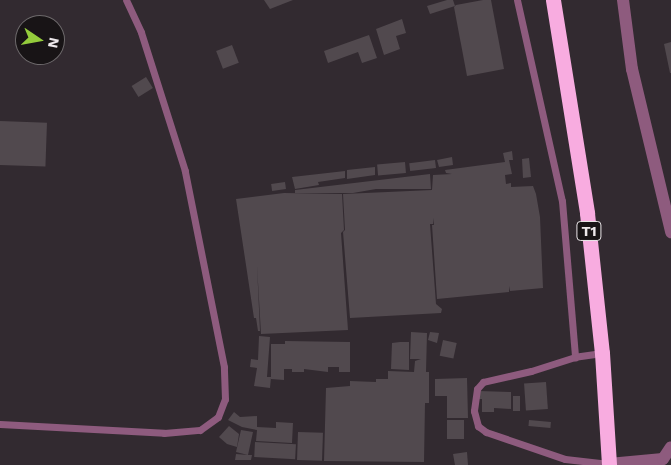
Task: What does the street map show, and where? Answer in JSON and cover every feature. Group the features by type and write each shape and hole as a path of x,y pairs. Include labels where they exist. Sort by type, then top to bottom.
{"highway":[{"name":"T1","path":"553,0 587,213 602,353 609,465"}],"street":[{"path":"623,0 632,69 671,232"},
{"path":"609,465 665,460 671,447"}],"lane":[{"path":"0,424 164,433 200,430 218,417 225,399 224,367 185,171 144,41 126,0"},
{"path":"517,0 562,201 575,357"},
{"path":"602,353 575,357 531,371 483,382 477,389 474,411 478,426 486,432 565,459 609,465"}],"building":[{"path":"264,0 293,0 270,9"},
{"path":"453,0 455,6 430,14 427,6"},
{"path":"491,0 504,69 467,76 454,7"},
{"path":"402,19 406,33 396,36 400,49 384,55 376,29"},
{"path":"369,35 377,58 362,63 358,52 328,63 324,51"},
{"path":"671,42 671,73 670,73 664,44"},
{"path":"232,45 239,63 223,69 216,51"},
{"path":"146,77 153,88 138,97 132,86"},
{"path":"0,121 47,123 45,167 0,165"},
{"path":"512,151 513,160 509,160 512,174 505,175 506,184 511,183 511,187 533,186 536,194 540,217 543,288 510,291 509,286 509,292 437,299 433,218 433,224 430,224 436,304 442,309 441,313 350,318 343,232 345,230 343,194 432,190 433,175 452,174 446,173 445,170 505,162 503,153"},
{"path":"452,157 453,165 439,167 437,160"},
{"path":"529,158 531,177 523,178 522,159"},
{"path":"435,160 436,168 410,171 409,163"},
{"path":"405,162 406,173 378,175 377,164"},
{"path":"375,167 375,175 347,179 347,170"},
{"path":"345,171 345,178 318,182 319,185 295,189 292,177"},
{"path":"430,174 431,189 376,189 353,193 295,193 295,190"},
{"path":"285,182 286,189 272,191 271,184"},
{"path":"284,193 342,194 344,230 341,233 348,330 261,334 257,265 260,331 258,331 256,318 254,318 236,199"},
{"path":"411,332 427,333 426,372 429,372 429,403 425,403 424,462 324,461 326,388 350,386 350,381 376,382 376,379 388,379 388,371 414,372 415,361 421,359 410,359"},
{"path":"430,332 439,333 437,343 428,340"},
{"path":"259,336 270,337 267,377 271,377 270,388 254,386 257,368 250,367 251,359 258,360"},
{"path":"443,340 457,343 453,359 440,356"},
{"path":"285,341 350,342 350,372 339,372 339,367 328,367 328,372 304,369 304,372 292,372 292,369 284,369 284,380 271,379 271,344 285,344"},
{"path":"409,342 409,370 391,369 392,343"},
{"path":"467,378 468,418 447,418 447,396 435,396 435,379"},
{"path":"546,382 548,409 526,410 524,384"},
{"path":"479,391 511,392 511,409 494,408 494,412 482,412 482,399 479,399"},
{"path":"513,396 520,396 520,411 513,411"},
{"path":"234,412 240,417 257,416 257,427 276,428 276,422 293,423 292,443 256,441 257,430 242,427 228,420"},
{"path":"447,420 464,420 464,439 447,439"},
{"path":"529,420 551,422 550,428 528,426"},
{"path":"229,426 239,434 237,447 227,444 219,437"},
{"path":"241,430 253,432 248,455 236,452"},
{"path":"298,432 323,433 322,461 297,460"},
{"path":"255,442 296,444 295,459 254,457"},
{"path":"467,452 468,465 455,465 453,454"},
{"path":"236,454 252,455 251,460 235,460"}]}
